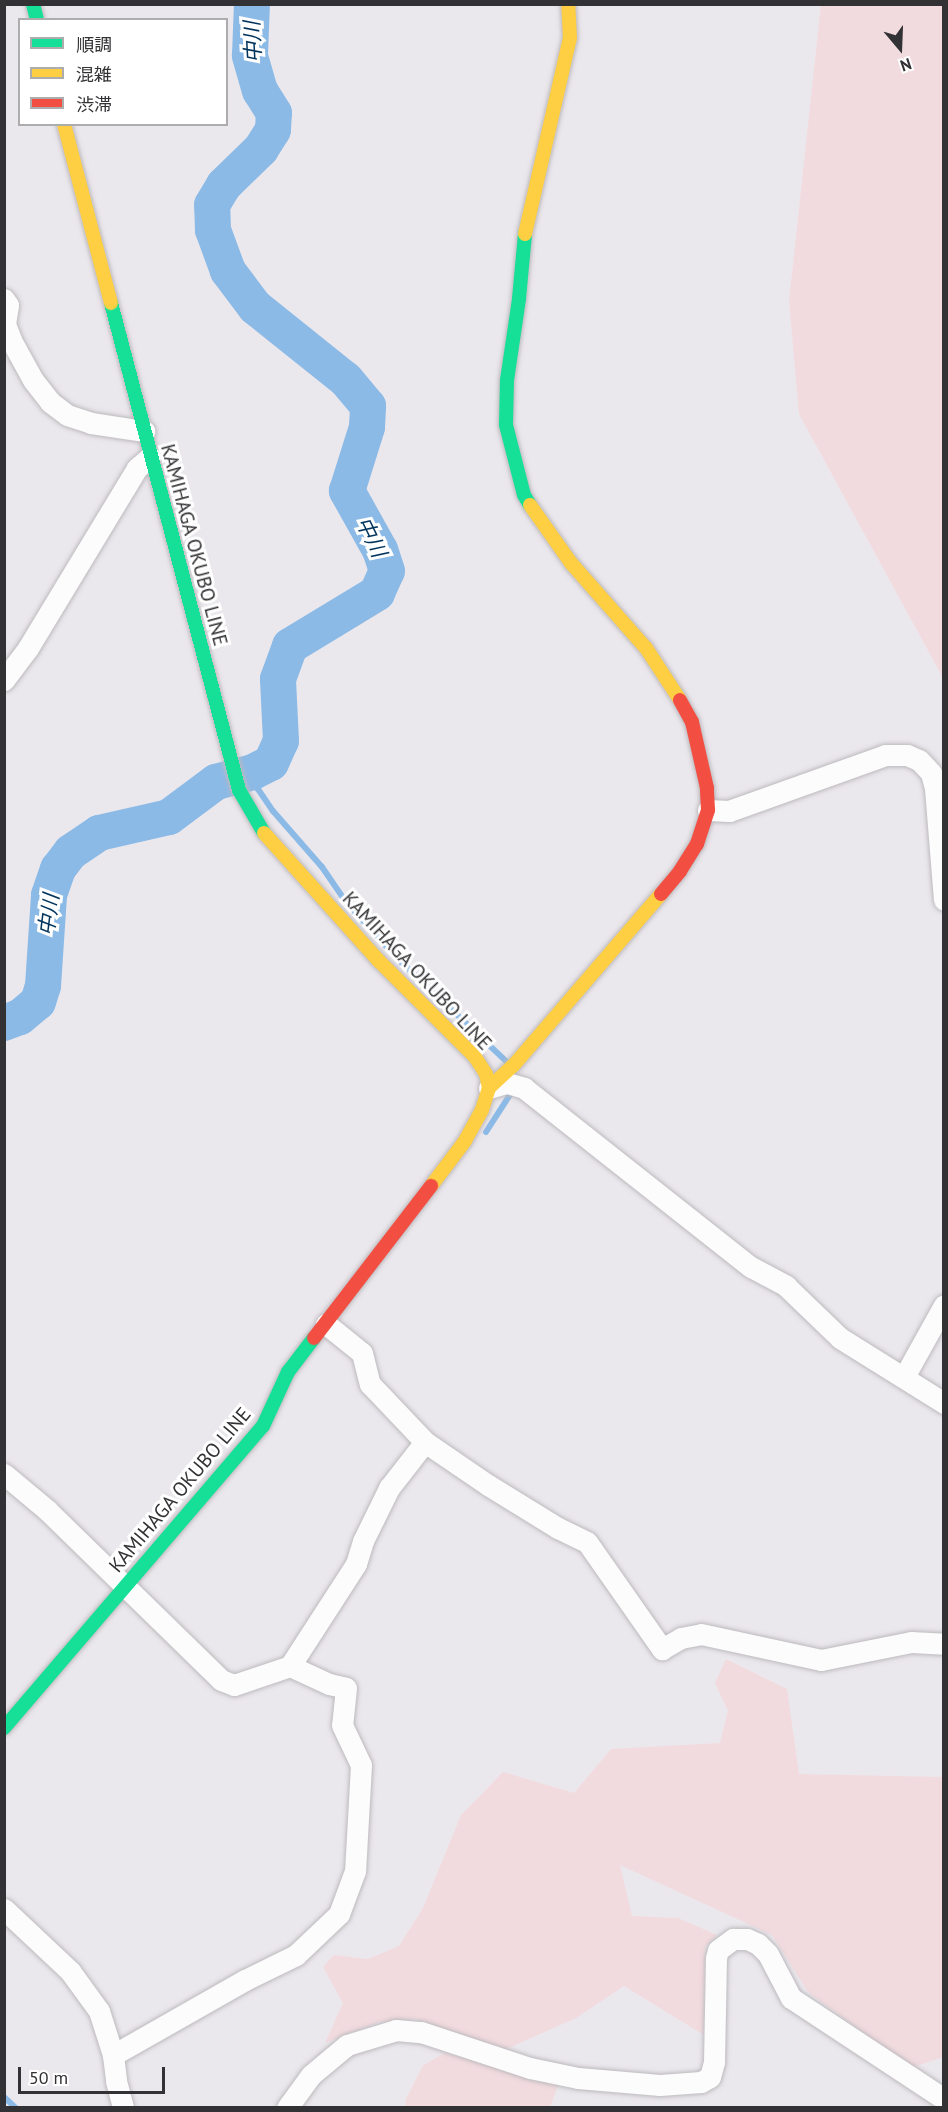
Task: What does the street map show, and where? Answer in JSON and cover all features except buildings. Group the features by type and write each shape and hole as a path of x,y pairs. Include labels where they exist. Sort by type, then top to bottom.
{"main road":[{"path":"489,1088 511,1067 680,871 697,844 708,810 707,788 692,722 665,674 646,648 571,563 538,520 524,495 506,425 507,380 519,299 524,237 570,38 568,4"},
{"name":"KAMIHAGA OKUBO LINE","path":"4,1728 262,1426 271,1412 288,1372 465,1141 482,1110 489,1088 486,1074 475,1057 379,960 266,836 250,813 239,790 65,126"}],"street":[{"path":"4,298 8,305 5,324 10,340 33,380 50,402 67,414 91,423 144,431"},
{"path":"4,680 28,648 137,468 150,456"},
{"path":"708,810 729,811 885,755 907,754 920,760 931,773 935,788 944,900"},
{"path":"489,1088 507,1083 524,1088 752,1267 786,1286 840,1338 906,1373 944,1402"},
{"path":"906,1373 944,1305"},
{"path":"326,1324 362,1353 370,1384 425,1442 498,1491 558,1528 587,1542 663,1649 681,1638 701,1634 821,1660 910,1642 944,1644"},
{"path":"4,1474 46,1510 221,1680 234,1685 290,1666 356,1564 363,1541 389,1488 425,1442"},
{"path":"113,2055 245,1980 296,1955 339,1914 355,1871 361,1765 342,1725 346,1688 329,1684 290,1666"},
{"path":"4,1909 70,1971 99,2011 113,2055 116,2081 123,2108"},
{"path":"287,2108 311,2075 347,2045 396,2030 421,2032 530,2068 578,2078 660,2085 701,2082 710,2077 714,2062 716,1958 718,1950 733,1939 758,1944 768,1954 791,1998 944,2099"}],"shaded area":[{"path":"821,4 943,5 943,678 799,414 789,301"},
{"path":"726,1659 787,1689 799,1774 943,1777 943,2057 911,2068 808,1992 772,1935 620,1865 632,1916 678,1918 717,1935 705,1947 704,2035 624,1986 576,2018 504,2050 435,2029 417,2019 379,2022 325,2043 343,2003 323,1967 334,1955 368,1959 399,1946 423,1908 461,1815 503,1772 574,1793 611,1749 720,1743 728,1711 715,1683"},
{"path":"445,2053 559,2083 550,2107 405,2108 406,2099 423,2065"}],"waterway":[{"name":"中川","path":"4,1023 20,1017 38,1002 43,986 49,895 58,869 71,852 99,833 169,817 216,782 253,772 271,763 281,741 278,679 290,646 377,593 387,571 380,550 347,491 367,427 368,406 345,379 255,307 228,271 213,230 212,205 224,185 261,149 273,130 274,113 260,91 250,55 252,4"},
{"path":"253,772 258,789 273,811 322,867 346,902 397,958 506,1061"},
{"path":"486,1132 511,1093"},
{"path":"4,2097 16,2108"}],"traffic: fast":[{"path":"33,4 36,18"},
{"path":"525,234 519,299 507,380 506,425 524,495 530,505"},
{"path":"111,303 239,790 264,833"},
{"path":"4,1728 263,1426 288,1372 314,1338"}],"traffic: slow":[{"path":"525,234 570,38 568,4"},
{"path":"65,126 111,303"},
{"path":"530,505 571,563 646,648 680,700"},
{"path":"264,833 379,961 475,1057 486,1074 489,1088 482,1110 465,1141 431,1186"},
{"path":"489,1088 513,1066 661,894"}],"traffic: jam":[{"path":"661,894 680,871 697,844 708,810 707,788 692,722 680,700"},
{"path":"314,1338 431,1186"}]}
